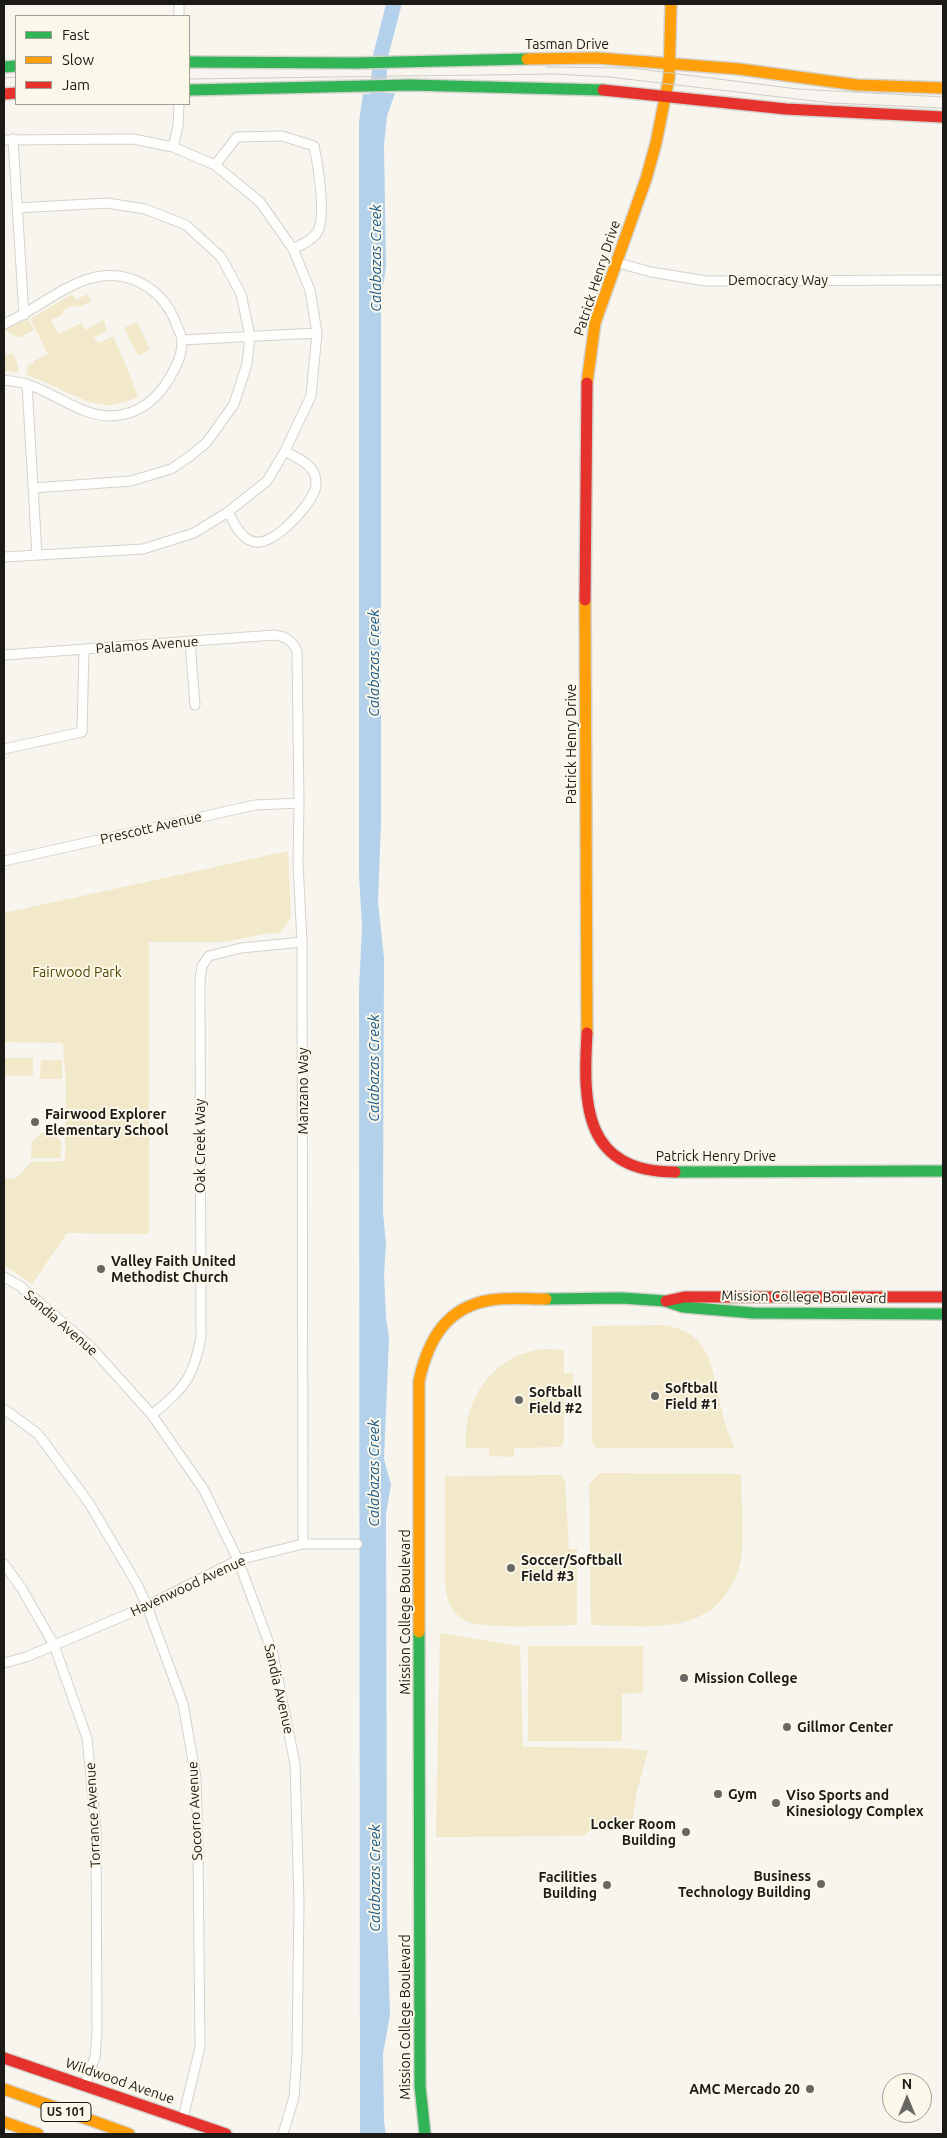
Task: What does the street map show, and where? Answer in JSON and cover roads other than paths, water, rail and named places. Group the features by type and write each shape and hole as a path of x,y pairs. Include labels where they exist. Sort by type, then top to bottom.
{"main road":[{"name":"Patrick Henry Drive","path":"671,4 670,63 666,96 648,170 591,340 585,398 586,832 588,891 588,1017 585,1076 587,1105 598,1137 614,1154 631,1165 653,1172 943,1171"},
{"name":"Tasman Drive","path":"190,62 368,63 597,58 748,70 857,85 943,88"},
{"path":"190,90 410,85 564,88 666,96 786,109 943,117"},
{"name":"Mission College Boulevard","path":"665,1301 684,1297 943,1297"},
{"name":"Mission College Boulevard","path":"425,2134 420,2086 420,1381 422,1362 432,1339 455,1314 478,1303 513,1299 622,1298 665,1301 683,1307 753,1313 943,1314"},
{"name":"Wildwood Avenue","path":"4,2058 226,2134"},
{"name":"US 101","path":"4,2089 129,2134"},
{"name":"US 101","path":"4,2122 38,2134"}],"street":[{"path":"173,147 178,126 179,105"},
{"path":"215,165 236,137 282,136 314,146 320,176 320,222 318,231 314,236 292,249"},
{"path":"4,557 143,548 194,533 228,512 267,481 285,451 311,396 316,333 310,290 292,249 260,202 215,165 173,147 133,139 8,140 17,208 24,315"},
{"path":"17,208 107,203 145,209 186,225 221,257 241,294 250,336 247,364 234,404 207,442 189,457 171,469 131,481 33,488"},
{"name":"Democracy Way","path":"616,262 651,272 706,281 943,280"},
{"path":"4,324 24,315 86,279 103,276 126,276 148,286 171,310 182,340 180,359 164,389 152,402 132,412 110,416 89,412 27,384 4,380"},
{"path":"182,340 316,333"},
{"path":"27,384 37,555"},
{"path":"228,512 247,539 255,542 274,537 286,528 315,490 316,480 309,466 285,451"},
{"name":"Palamos Avenue","path":"4,655 274,635 283,636 289,640"},
{"name":"Manzano Way","path":"289,640 297,651 298,863 302,942 303,1544"},
{"path":"190,642 195,705"},
{"path":"4,749 82,732 84,650"},
{"name":"Prescott Avenue","path":"4,861 255,805 299,803"},
{"name":"Oak Creek Way","path":"152,1415 173,1397 192,1372 201,1337 200,980 202,966 210,956 241,948 302,942"},
{"name":"Sandia Avenue","path":"4,1277 20,1286 90,1346 152,1415 204,1490 238,1560 273,1654 295,1764 299,1902 297,2054 294,2097 283,2134"},
{"name":"Socorro Avenue","path":"4,1409 38,1434 89,1503 137,1584 183,1704 196,1778 200,2047 182,2118"},
{"name":"Havenwood Avenue","path":"4,1663 26,1657 147,1606 238,1560 303,1544 357,1544"},
{"name":"Torrance Avenue","path":"4,1564 22,1589 54,1645 87,1738 94,1791 96,1829 97,2033 95,2057 85,2085"}],"water":[{"path":"395,93 387,116 384,145 386,266 381,301 381,822 378,902 384,958 383,1213 386,1244 384,1274 386,1318 389,1337 384,1459 391,1485 386,1514 387,1919 390,2015 383,2054 384,2122 386,2134 360,2134 359,989 362,927 359,876 359,122 363,94"}],"waterway":[{"name":"Calabazas Creek","path":"377,98 381,54 394,4"}],"tram line":[{"path":"546,67 631,68 798,89 943,97"},
{"path":"190,79 554,74 609,77 831,103 943,108"},
{"path":"4,78 15,77"}],"place":[{"name":"Fairwood Explorer Elementary School","path":"35,1122"},
{"name":"Valley Faith United Methodist Church","path":"101,1269"},
{"name":"Softball Field #1","path":"655,1396"},
{"name":"Softball Field #2","path":"519,1400"},
{"name":"Soccer/Softball Field #3","path":"511,1568"},
{"name":"Mission College","path":"684,1678"},
{"name":"Gillmor Center","path":"787,1727"},
{"name":"Gym","path":"718,1794"},
{"name":"Viso Sports and Kinesiology Complex","path":"776,1803"},
{"name":"Locker Room Building","path":"686,1832"},
{"name":"Business Technology Building","path":"821,1884"},
{"name":"Facilities Building","path":"607,1885"},
{"name":"AMC Mercado 20","path":"810,2089"}],"park label":[{"name":"Fairwood Park","path":"77,972"}]}
